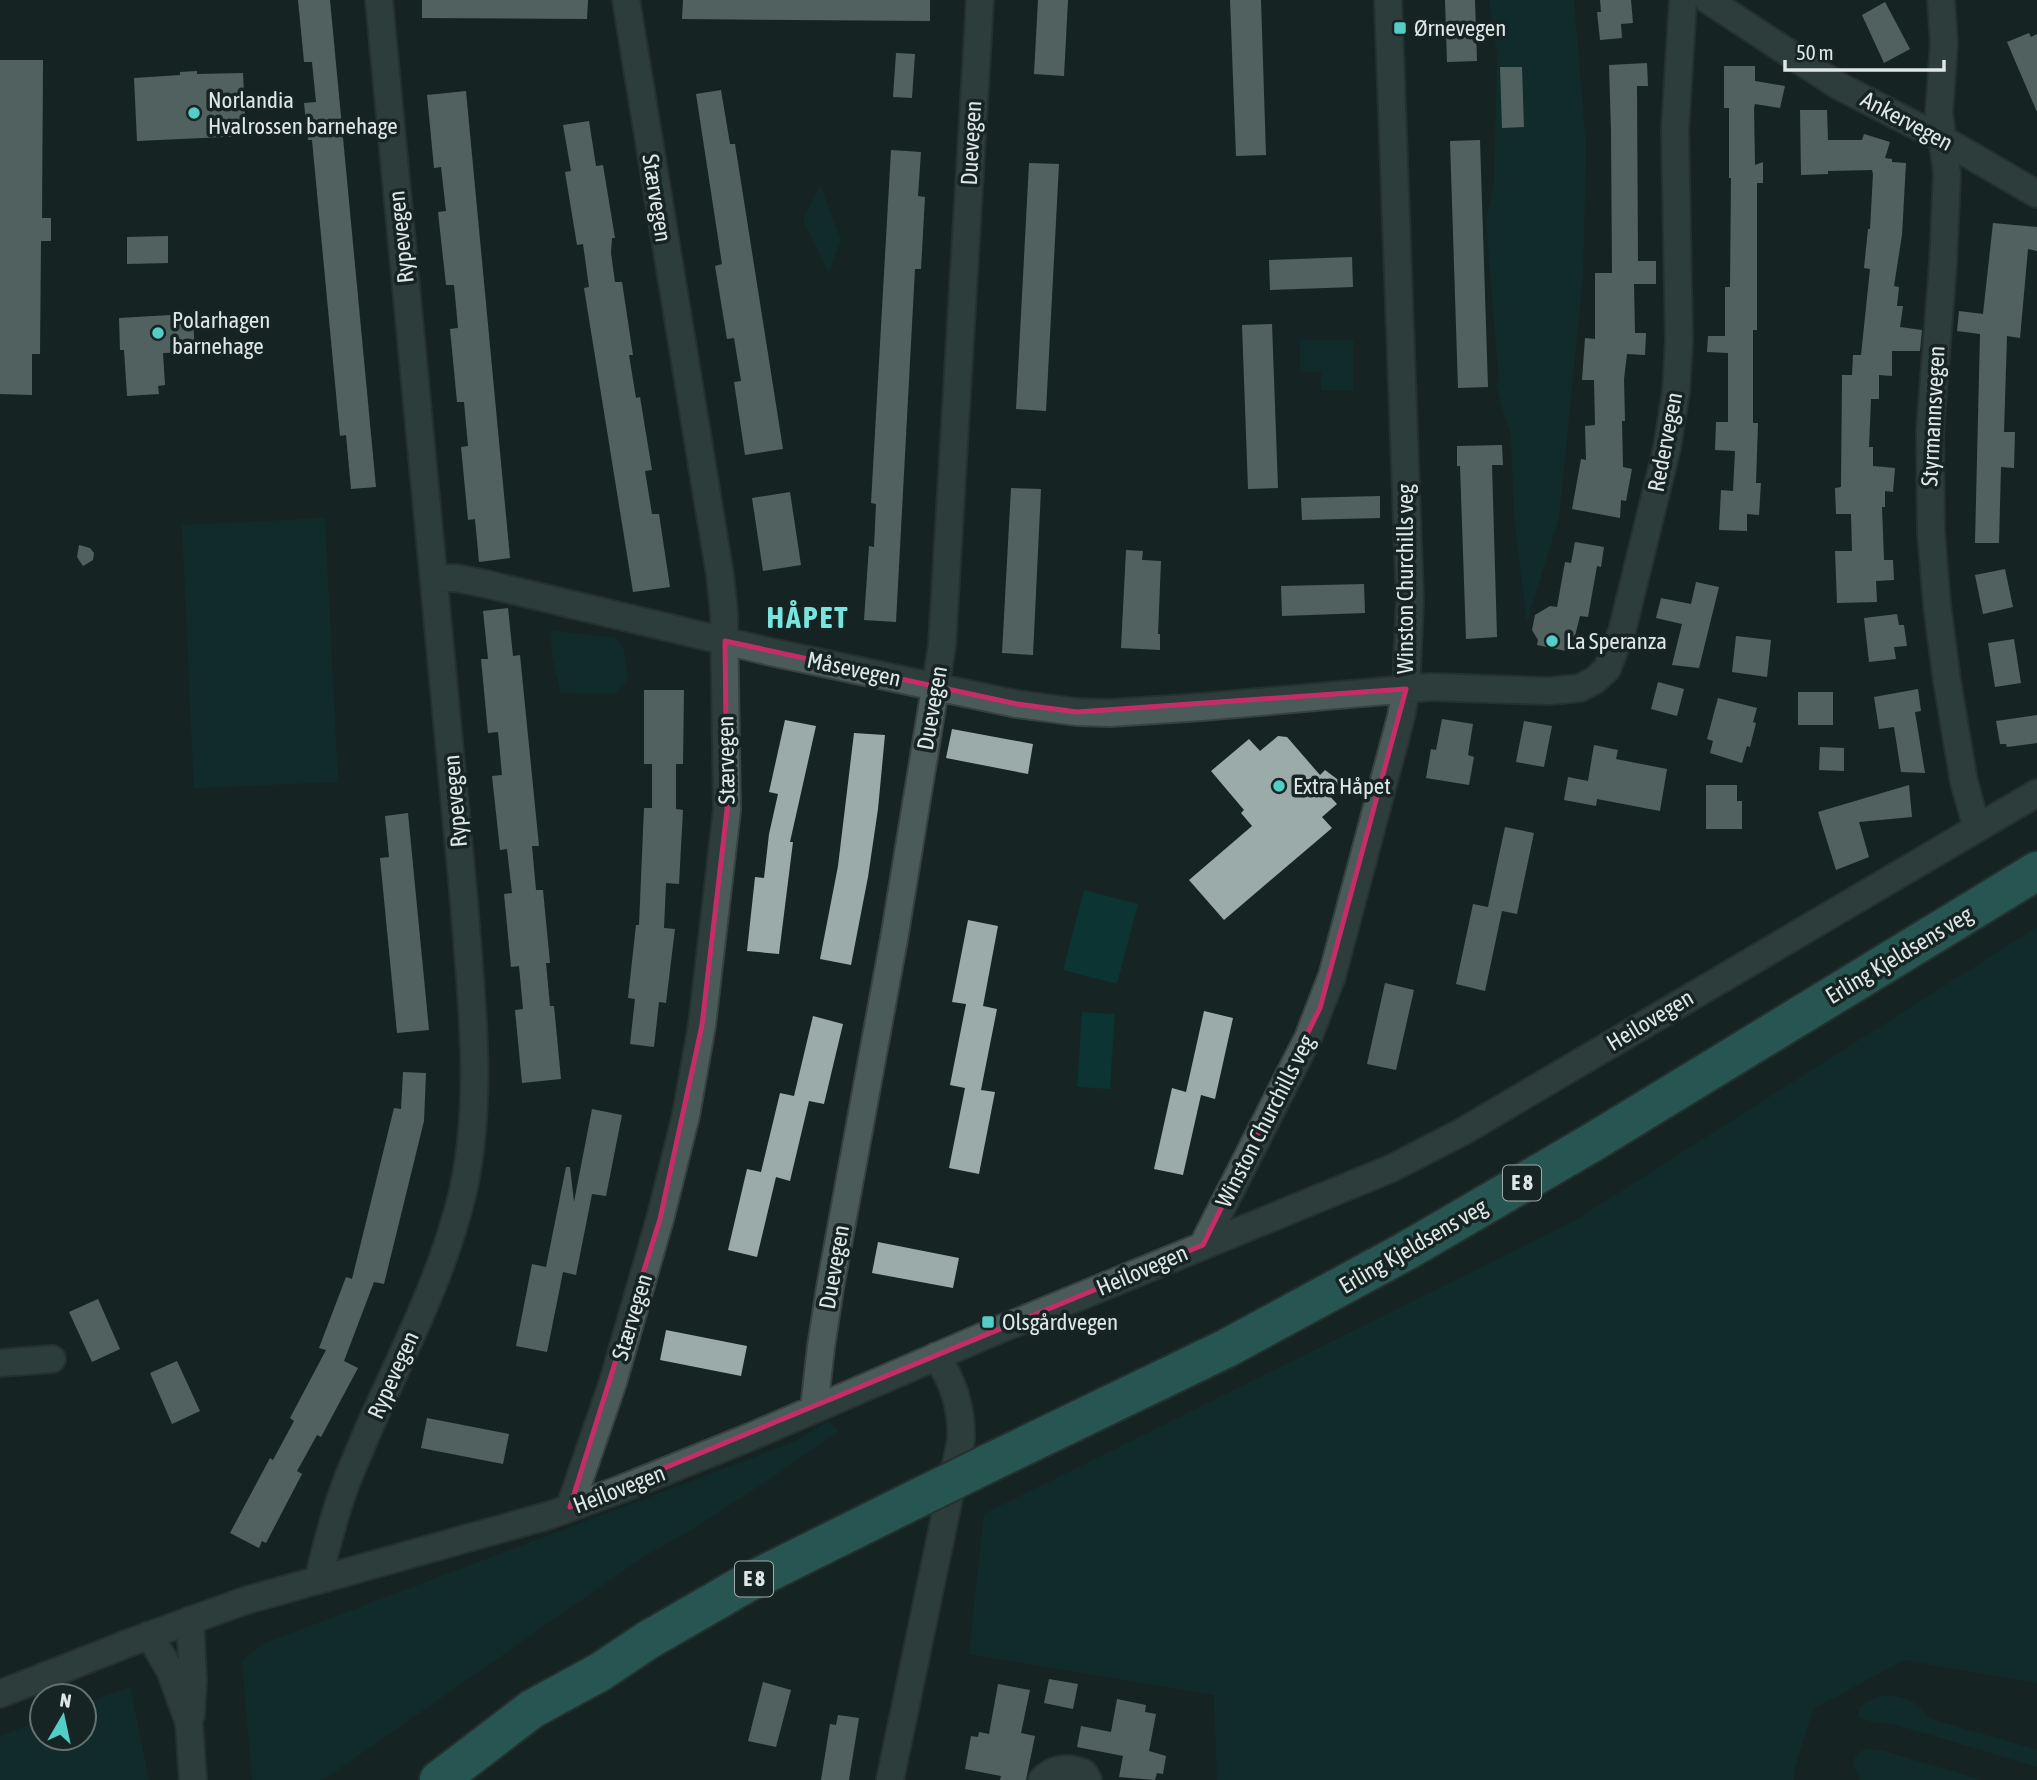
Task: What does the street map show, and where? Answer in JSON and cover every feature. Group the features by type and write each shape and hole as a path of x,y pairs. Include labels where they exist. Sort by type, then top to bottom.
{"highway":[{"name":"Erling Kjeldsens veg","path":"600,1672 648,1640 745,1584 1227,1348 1406,1251 1604,1135 2037,871"},
{"name":"E 8","path":"439,1780 532,1709 600,1672"},
{"name":"E 8","path":"472,1780 560,1710 600,1672"}],"street":[{"name":"Rypevegen","path":"321,1578 321,1568 345,1486 446,1249 463,1192 474,1116 471,998 379,0"},
{"name":"Stærvegen","path":"570,1507 612,1382 660,1219 686,1115 702,1025 727,810 725,641 720,576 626,0"},
{"name":"Duevegen","path":"814,1409 830,1288 892,951 941,656 979,0"},
{"name":"Winston Churchills veg","path":"1203,1245 1291,1073 1321,1007 1332,976 1392,755 1406,689 1409,601 1388,0"},
{"name":"Redervegen","path":"1406,689 1580,688 1595,680 1607,669 1612,659 1632,593 1667,448 1676,391 1679,341 1675,130 1683,0"},
{"name":"Ankervegen","path":"1708,0 1839,86 1944,140 2037,194"},
{"name":"Styrmannsvegen","path":"1941,0 1944,43 1939,113 1947,174 1930,430 1931,532 1947,681 1964,782 1977,828"},
{"name":"Måsevegen","path":"434,579 456,579 486,584 725,641 935,687 1017,704 1077,712 1110,712 1406,689"},
{"name":"Heilovegen","path":"0,1694 190,1620 321,1578 510,1527 570,1507 750,1437 936,1356 1390,1169 1437,1145 2037,793"},
{"path":"890,1780 961,1440 960,1404 944,1367 936,1356"},
{"path":"0,1363 52,1359"},
{"path":"189,1723 193,1707 190,1620"},
{"path":"149,1635 170,1670 189,1723 193,1780"},
{"path":"1042,1780 1050,1772 1065,1768 1084,1773 1088,1780"}],"highlighted area":[{"path":"725,641 1017,704 1077,712 1406,689 1320,1008 1203,1245 570,1507 660,1219 702,1025 727,810"}],"shaded area":[{"path":"1489,0 1574,0 1586,147 1583,275 1559,517 1527,622 1514,518 1511,437 1495,383 1499,383 1486,221 1494,183 1497,55"},
{"path":"820,185 841,240 829,272 803,220"},
{"path":"1300,340 1353,340 1353,390 1321,390 1321,372 1300,372"},
{"path":"325,518 338,782 194,788 182,525"},
{"path":"551,630 616,638 624,649 628,681 614,694 561,693 552,659"},
{"path":"1084,890 1138,904 1117,984 1063,970"},
{"path":"2037,927 2037,1683 1904,1660 1813,1709 1794,1771 1794,1780 1217,1780 1214,1695 969,1654 984,1514 1576,1220"},
{"path":"1082,1012 1115,1014 1110,1089 1077,1087"},
{"path":"828,1421 838,1431 742,1497 643,1557 323,1780 252,1780 242,1661 263,1644 794,1442"},
{"path":"130,1687 149,1780 0,1780 0,1736 28,1725 28,1752 98,1752 98,1699"},
{"path":"1886,1695 1913,1702 1931,1719 2037,1750 2037,1767 1896,1725 1859,1717 1859,1708 1868,1701"},
{"path":"1867,1749 1884,1751 1982,1780 1861,1780 1854,1762 1857,1754"}],"building":[{"path":"298,0 330,0 376,487 351,489 346,435 340,436 312,140 308,140 304,103 316,102 312,62 304,62"},
{"path":"422,0 588,0 587,19 422,18"},
{"path":"683,0 930,0 930,21 682,19"},
{"path":"1038,0 1068,0 1064,76 1034,74"},
{"path":"1230,0 1261,0 1266,155 1236,156"},
{"path":"1445,0 1475,0 1477,61 1447,62"},
{"path":"1600,0 1631,0 1633,23 1621,24 1622,38 1600,40 1597,12 1601,12"},
{"path":"1885,2 1910,49 1884,63 1862,15"},
{"path":"2029,33 2031,37 2037,34 2037,112 2007,42"},
{"path":"896,53 915,54 912,98 893,97"},
{"path":"0,60 43,60 42,218 51,218 51,241 41,241 40,354 32,354 32,395 0,394"},
{"path":"1647,63 1648,86 1637,86 1638,261 1656,261 1656,284 1634,284 1635,333 1646,333 1645,355 1627,354 1624,379 1625,421 1622,421 1623,467 1632,469 1626,501 1621,500 1620,518 1572,509 1581,459 1586,460 1585,426 1595,425 1594,380 1582,380 1585,338 1595,339 1595,273 1612,273 1609,65"},
{"path":"1724,66 1755,66 1755,81 1785,86 1780,108 1755,104 1754,108 1755,165 1763,162 1763,183 1757,183 1757,330 1753,330 1753,423 1758,423 1756,483 1761,483 1759,515 1747,514 1747,531 1719,530 1721,490 1733,491 1735,451 1715,450 1716,422 1728,422 1728,353 1707,352 1708,336 1725,336 1725,287 1730,287 1731,178 1729,108 1724,108"},
{"path":"1500,67 1522,67 1524,127 1502,128"},
{"path":"197,71 197,74 243,73 246,136 137,141 134,78"},
{"path":"721,90 730,144 735,144 783,449 745,455 734,382 741,381 734,338 727,339 715,266 722,264 696,94"},
{"path":"466,91 510,558 479,562 475,519 468,520 461,447 468,446 464,402 457,402 450,329 458,328 454,285 446,285 438,212 446,211 441,167 434,168 427,95"},
{"path":"1800,110 1827,110 1828,140 1862,140 1864,134 1890,142 1885,158 1892,159 1892,162 1906,163 1902,235 1894,286 1899,287 1897,306 1903,306 1900,327 1922,330 1920,351 1892,351 1892,376 1879,375 1879,399 1871,399 1869,447 1873,447 1873,466 1895,468 1893,492 1885,491 1885,507 1882,507 1884,560 1893,560 1894,580 1876,581 1877,602 1837,603 1835,551 1852,551 1851,514 1836,514 1835,488 1841,487 1842,375 1852,375 1853,355 1861,355 1870,269 1864,268 1870,229 1873,174 1872,170 1801,175"},
{"path":"589,121 596,166 603,165 615,238 612,238 611,253 615,282 622,282 633,355 629,355 636,398 640,397 652,470 645,471 652,514 659,514 670,587 633,592 584,288 589,287 583,244 577,245 565,172 571,171 563,125"},
{"path":"1480,140 1488,387 1458,388 1450,141"},
{"path":"891,150 921,152 918,196 925,197 921,269 915,269 896,622 864,620 869,546 874,547 876,504 871,503"},
{"path":"1029,163 1059,164 1046,411 1016,409"},
{"path":"1993,223 2037,227 2037,251 2028,249 2020,338 2007,336 2004,432 2015,432 2014,468 2001,467 1999,543 1975,543 1980,334 1957,331 1959,311 1983,314"},
{"path":"168,236 168,263 127,264 127,237"},
{"path":"1352,257 1353,287 1270,290 1269,260"},
{"path":"188,314 188,319 193,319 195,352 163,353 165,385 158,386 159,394 127,396 124,350 120,350 119,318"},
{"path":"1272,324 1278,488 1248,489 1242,325"},
{"path":"1502,445 1503,465 1492,465 1497,637 1466,639 1457,446"},
{"path":"1011,488 1041,489 1033,655 1002,653"},
{"path":"790,492 801,565 763,571 752,498"},
{"path":"1380,496 1380,518 1302,520 1301,498"},
{"path":"1575,542 1604,547 1601,567 1597,566 1588,617 1580,616 1571,652 1537,645 1538,640 1532,630 1535,615 1550,606 1557,607 1565,562 1571,563"},
{"path":"79,545 90,548 94,553 93,560 83,566 77,557"},
{"path":"1126,550 1143,551 1142,560 1161,561 1158,634 1160,650 1121,648"},
{"path":"2005,569 2013,607 1983,614 1975,575"},
{"path":"1696,582 1719,587 1699,668 1672,665 1682,624 1656,618 1661,598 1691,604"},
{"path":"1364,584 1365,613 1282,616 1281,586"},
{"path":"508,608 513,656 520,655 539,846 532,846 536,890 543,890 550,963 546,963 550,1006 554,1006 561,1079 522,1083 515,1010 523,1009 519,966 511,967 504,894 512,893 507,849 500,850 492,776 502,775 498,732 488,733 481,659 488,659 483,611"},
{"path":"1897,614 1899,625 1904,625 1907,646 1894,647 1896,659 1869,662 1864,618"},
{"path":"1736,636 1771,640 1767,677 1732,672"},
{"path":"2014,639 2021,683 1995,687 1988,643"},
{"path":"1658,682 1684,689 1677,716 1651,709"},
{"path":"1918,689 1921,711 1915,712 1925,773 1901,772 1894,727 1879,729 1874,697"},
{"path":"644,690 684,690 683,764 676,764 676,809 683,810 679,884 666,883 664,928 675,929 666,1003 659,1002 654,1047 630,1044 635,999 628,998 636,925 639,925 644,808 652,808 652,764 644,764"},
{"path":"1798,692 1833,692 1833,725 1798,725"},
{"path":"1718,698 1757,708 1750,747 1747,746 1742,763 1710,753 1713,741 1707,739"},
{"path":"2037,715 2037,743 2007,747 2006,744 2000,744 1996,721"},
{"path":"1442,719 1473,724 1468,755 1474,757 1469,785 1426,778 1431,749 1436,750"},
{"path":"785,720 816,726 790,842 793,842 779,954 747,951 755,877 764,878 769,834 778,794 769,792"},
{"path":"1524,721 1552,726 1544,767 1516,762"},
{"path":"952,729 1033,744 1028,774 946,758"},
{"path":"854,733 885,735 868,877 851,965 820,959 838,866"},
{"path":"1278,736 1287,737 1320,775 1325,770 1341,782 1327,793 1337,804 1322,817 1332,828 1224,920 1189,880 1252,826 1241,813 1244,810 1211,771 1249,739 1260,751"},
{"path":"1594,745 1618,750 1616,759 1667,769 1660,811 1597,799 1596,806 1564,800 1568,777 1588,781"},
{"path":"1820,747 1844,748 1844,771 1819,770"},
{"path":"1706,785 1737,785 1737,801 1742,801 1742,829 1706,829"},
{"path":"1909,785 1912,817 1859,822 1869,857 1836,870 1818,812"},
{"path":"408,813 429,1030 397,1033 380,858 389,857 385,816"},
{"path":"1505,827 1534,833 1517,914 1502,911 1485,991 1456,984 1473,904 1488,907"},
{"path":"968,920 998,926 983,1006 997,1009 981,1090 995,1092 979,1174 949,1168 965,1088 950,1085 966,1004 952,1002"},
{"path":"1385,983 1414,990 1396,1070 1367,1064"},
{"path":"1204,1011 1233,1018 1215,1099 1201,1095 1183,1175 1154,1169 1172,1088 1186,1092"},
{"path":"813,1016 843,1024 824,1104 809,1101 790,1181 776,1177 757,1257 728,1250 747,1169 761,1172 780,1093 794,1096"},
{"path":"403,1072 426,1073 424,1121 384,1284 374,1282 344,1361 358,1368 321,1437 317,1435 297,1471 302,1474 266,1543 262,1541 259,1548 230,1533 270,1458 273,1460 294,1421 290,1418 326,1350 319,1348 346,1277 352,1279 394,1108 401,1109"},
{"path":"592,1109 622,1115 606,1196 592,1194 576,1275 563,1272 547,1352 516,1346 532,1264 546,1267 566,1167 570,1167 574,1202"},
{"path":"878,1242 959,1258 953,1288 872,1273"},
{"path":"98,1299 120,1349 92,1362 69,1312"},
{"path":"666,1330 747,1346 741,1376 660,1360"},
{"path":"177,1361 200,1411 172,1424 150,1373"},
{"path":"427,1418 509,1434 503,1464 421,1448"},
{"path":"1049,1679 1078,1684 1073,1709 1044,1703"},
{"path":"763,1682 791,1690 776,1747 748,1741"},
{"path":"998,1684 1030,1690 1021,1733 1035,1736 1026,1780 1000,1780 1001,1776 965,1769 971,1736 978,1737 979,1732 989,1734"},
{"path":"1117,1699 1146,1705 1145,1712 1156,1714 1149,1751 1166,1756 1163,1774 1157,1773 1155,1780 1119,1777 1123,1756 1077,1747 1081,1726 1111,1732"},
{"path":"838,1715 859,1718 849,1780 821,1780 830,1724 836,1725"}],"place":[{"name":"Ørnevegen","path":"1400,28"},
{"name":"Norlandia Hvalrossen barnehage","path":"194,113"},
{"name":"Polarhagen barnehage","path":"158,333"},
{"name":"La Speranza","path":"1552,641"},
{"name":"Extra Håpet","path":"1279,786"},
{"name":"Olsgårdvegen","path":"988,1322"}],"district":[{"name":"HÅPET","path":"808,618"}]}
